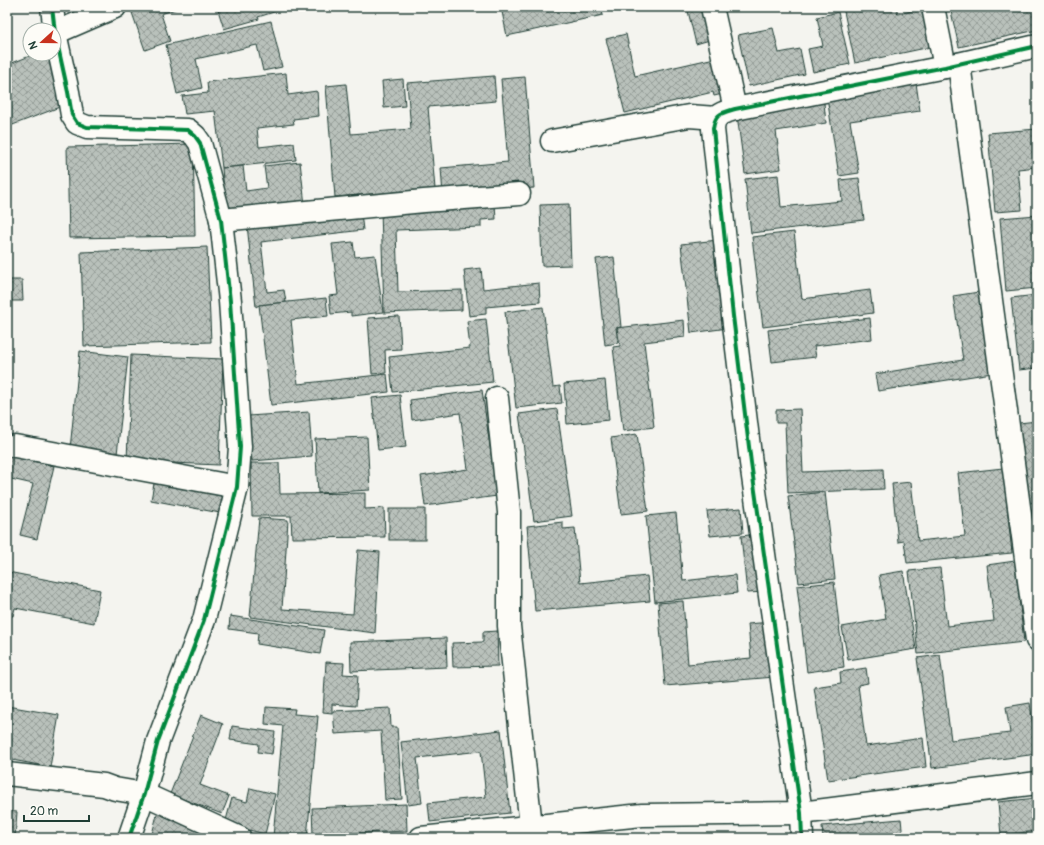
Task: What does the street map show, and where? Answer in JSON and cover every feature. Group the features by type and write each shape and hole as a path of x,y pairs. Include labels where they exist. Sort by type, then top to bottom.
{"street":[{"path":"52,7 54,22"},
{"path":"62,30 115,7"},
{"path":"712,7 735,109"},
{"path":"933,7 952,65 1037,640"},
{"path":"802,838 802,813 751,463 733,316 713,129 716,118 721,114 735,109 952,65 1037,46"},
{"path":"61,62 72,115 77,123 87,127 188,130 195,136 200,144 221,220 230,301 240,447 237,488 204,620 158,741 144,794 129,838"},
{"path":"552,141 689,116 716,118"},
{"path":"221,220 424,201 518,194"},
{"path":"497,398 509,512 509,626 531,826"},
{"path":"15,446 237,488"},
{"path":"7,774 104,785 115,789 144,794 240,838"},
{"path":"421,838 642,814 802,813 1037,783"}],"building":[{"path":"130,7 181,7 161,14 170,41 145,50"},
{"path":"217,7 290,7 258,17 259,19 224,29"},
{"path":"501,7 601,7 603,15 507,36"},
{"path":"687,7 704,7 713,39 696,44"},
{"path":"843,7 896,7 898,14 926,8 935,46 855,63"},
{"path":"950,7 1037,7 1037,30 959,47"},
{"path":"838,12 850,64 813,72 808,49 823,46 817,17"},
{"path":"271,21 282,67 263,71 257,45 196,59 202,88 177,94 166,45"},
{"path":"773,28 779,53 800,49 805,74 749,86 738,35"},
{"path":"626,34 635,76 719,57 727,93 714,96 713,92 625,113 606,39"},
{"path":"22,59 22,62 54,62 70,103 10,126 7,118 7,65"},
{"path":"286,73 288,95 317,91 319,116 293,119 294,124 257,128 259,147 294,143 296,160 222,168 215,111 185,114 182,96 208,93 207,82"},
{"path":"494,76 496,101 428,107 435,189 335,197 326,86 346,84 351,134 411,129 407,83"},
{"path":"525,77 534,188 443,195 441,168 508,162 501,79"},
{"path":"403,79 405,106 384,108 382,81"},
{"path":"916,83 920,111 850,121 859,173 839,176 827,97"},
{"path":"824,103 826,123 776,131 781,169 745,174 737,115"},
{"path":"1037,129 1037,167 1018,169 1022,210 995,212 988,133"},
{"path":"193,144 195,236 69,238 67,147"},
{"path":"300,162 305,205 226,214 222,168 243,166 246,191 267,188 264,166"},
{"path":"778,175 781,207 842,201 840,180 859,178 864,220 751,233 745,179"},
{"path":"569,204 571,265 542,266 540,205"},
{"path":"495,205 496,219 481,220 481,227 396,230 398,292 462,290 462,310 384,313 381,209"},
{"path":"361,213 363,230 261,242 267,292 284,290 286,302 259,305 256,307 247,225"},
{"path":"1037,215 1037,288 1006,291 1000,218"},
{"path":"794,232 802,299 870,290 873,313 763,327 752,237"},
{"path":"718,240 728,328 691,333 681,244"},
{"path":"353,242 355,257 375,255 383,312 351,316 351,312 331,314 329,296 338,295 332,244"},
{"path":"207,247 211,342 84,346 81,252"},
{"path":"614,257 621,327 616,328 618,343 605,345 596,259"},
{"path":"481,268 483,289 539,283 540,302 486,307 486,314 469,316 464,270"},
{"path":"7,280 22,280 23,301 7,301"},
{"path":"979,292 992,373 878,391 875,374 963,360 953,296"},
{"path":"1037,295 1037,368 1019,370 1011,298"},
{"path":"326,298 328,316 291,320 298,384 387,374 389,392 271,405 259,305"},
{"path":"543,307 553,387 560,386 562,403 516,408 505,312"},
{"path":"399,316 401,349 385,350 386,373 372,374 368,318"},
{"path":"870,318 872,339 814,346 816,357 772,362 768,330"},
{"path":"486,319 493,382 393,392 389,357 470,348 467,321"},
{"path":"684,320 685,337 644,342 654,427 623,431 613,347 620,346 617,328"},
{"path":"80,351 128,357 117,454 70,449"},
{"path":"131,355 223,359 219,465 127,461"},
{"path":"605,380 609,420 567,424 564,384"},
{"path":"482,390 497,496 425,506 421,476 468,469 460,413 412,420 410,400"},
{"path":"400,395 406,447 378,450 372,398"},
{"path":"557,409 572,516 534,521 519,414"},
{"path":"800,409 803,472 883,469 884,489 788,493 785,423 776,423 776,410"},
{"path":"309,412 312,456 252,461 248,416"},
{"path":"1037,421 1037,502 1030,503 1019,423"},
{"path":"637,434 648,511 621,514 611,438"},
{"path":"367,437 370,490 318,493 315,439"},
{"path":"7,455 54,466 37,539 20,535 33,484 7,478"},
{"path":"251,463 279,463 280,494 365,493 365,509 384,508 385,537 292,538 291,516 252,516"},
{"path":"1003,468 1012,553 907,563 904,541 898,542 892,484 911,482 918,541 965,536 958,473"},
{"path":"155,478 224,491 220,513 151,500"},
{"path":"825,492 835,579 799,583 788,496"},
{"path":"741,508 743,533 710,536 707,511"},
{"path":"389,509 425,509 425,540 389,540"},
{"path":"1037,509 1037,558 1028,511"},
{"path":"676,513 683,581 735,575 737,593 655,602 646,516"},
{"path":"259,518 288,520 282,609 353,614 358,550 380,552 375,633 250,617"},
{"path":"563,522 563,529 575,528 580,583 647,576 650,601 535,611 527,526"},
{"path":"758,534 765,592 747,593 741,536"},
{"path":"1015,561 1024,642 918,654 909,571 940,568 947,626 994,621 987,565"},
{"path":"903,571 916,649 848,660 842,627 886,619 879,575"},
{"path":"8,572 100,590 94,623 15,608 13,616 7,615"},
{"path":"834,582 844,667 807,672 797,586"},
{"path":"683,601 688,664 751,658 748,624 771,622 775,677 665,686 658,603"},
{"path":"230,616 324,630 320,654 257,644 258,633 229,629"},
{"path":"497,631 498,666 453,667 452,643 483,642 483,632"},
{"path":"446,638 447,667 351,671 350,642"},
{"path":"940,655 951,740 1010,733 1006,707 1030,703 1037,754 932,768 917,658"},
{"path":"326,662 344,663 343,674 358,675 356,706 332,704 332,713 323,712"},
{"path":"866,668 868,683 858,685 866,746 923,738 926,767 828,780 814,687 841,683 840,672"},
{"path":"7,706 59,715 50,767 7,759"},
{"path":"266,707 295,709 294,714 318,716 307,838 273,837 283,726 265,724"},
{"path":"390,708 391,727 397,727 402,799 385,800 381,731 335,734 333,711"},
{"path":"201,715 223,724 200,785 229,796 222,814 170,794"},
{"path":"232,726 275,732 272,754 258,752 259,744 230,740"},
{"path":"501,730 510,813 430,822 428,803 486,797 481,751 417,758 422,803 408,805 401,742"},
{"path":"250,788 275,794 265,834 225,824 232,798 247,802"},
{"path":"1037,798 1037,831 1001,835 998,802"},
{"path":"406,804 407,831 313,835 312,808"},
{"path":"7,811 17,812 15,838 7,838"},
{"path":"158,811 222,838 151,838"},
{"path":"901,819 903,838 823,838 822,826"}],"cycle path":[{"path":"52,7 55,33 72,115 77,123 87,127 188,130 200,143 221,220 230,301 240,447 237,487 204,620 158,741 144,794 129,838"},
{"path":"802,838 801,813 751,463 733,316 713,129 715,120 720,114 735,109 945,67 1037,46"}]}
